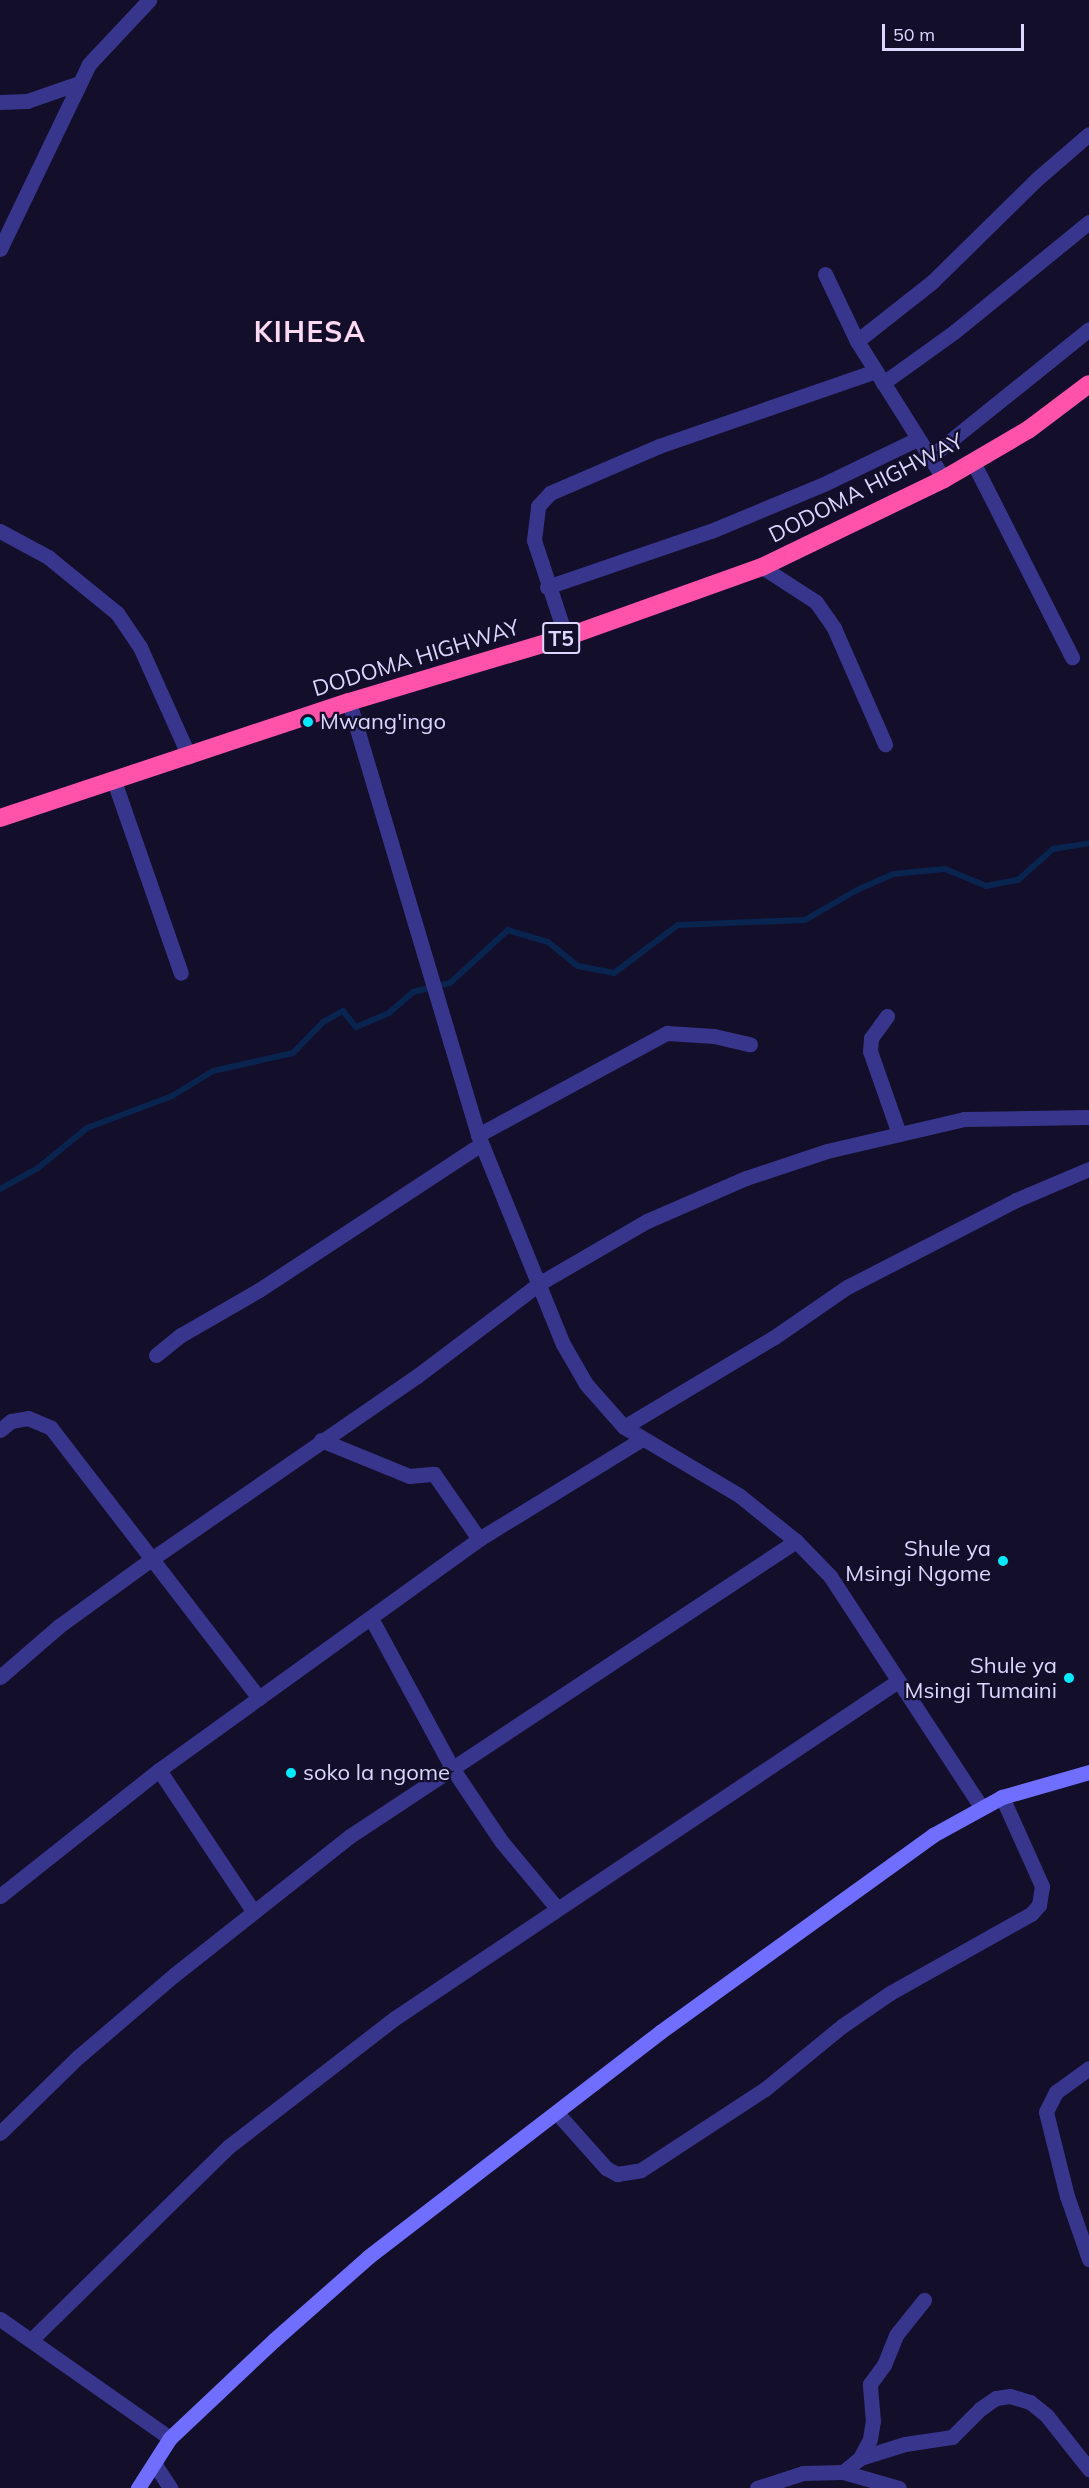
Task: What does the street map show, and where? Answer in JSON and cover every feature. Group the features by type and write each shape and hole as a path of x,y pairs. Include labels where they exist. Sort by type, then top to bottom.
{"highway":[{"name":"DODOMA HIGHWAY","path":"0,818 350,702 566,637 762,567 944,479 1029,430 1089,384"}],"street":[{"path":"0,249 79,83 110,38 149,0"},
{"path":"0,102 27,102 79,83"},
{"path":"857,341 932,282 1038,178 1089,134"},
{"path":"566,637 547,587 533,523 538,506 550,493 659,446 879,377 954,332 1089,222"},
{"path":"825,274 857,341 944,479"},
{"path":"930,458 1089,329"},
{"path":"547,587 711,531 824,484 917,439"},
{"path":"973,462 1072,657"},
{"path":"0,531 48,556 117,613 140,647 189,756"},
{"path":"762,567 816,602 834,628 885,744"},
{"path":"350,702 480,1140 563,1344 586,1384 624,1427 740,1496 796,1541 830,1576 982,1808"},
{"path":"114,781 181,972"},
{"path":"887,1016 871,1038 870,1051 899,1134"},
{"path":"156,1355 181,1335 259,1290 480,1140 667,1033 714,1036 750,1044"},
{"path":"0,1677 59,1626 321,1440 417,1376 540,1283 647,1221 746,1178 827,1151 899,1134 964,1119 1089,1117"},
{"path":"624,1427 773,1338 847,1287 1016,1200 1089,1168"},
{"path":"0,1430 11,1421 28,1418 51,1428 259,1698"},
{"path":"0,1896 159,1770 479,1539 642,1439"},
{"path":"321,1440 409,1476 434,1474 479,1539"},
{"path":"0,2133 78,2057 253,1911 402,1799 796,1541"},
{"path":"371,1618 452,1768 501,1841 556,1907"},
{"path":"31,2340 228,2147 394,2018 556,1907 798,1751 898,1681"},
{"path":"159,1770 253,1911"},
{"path":"138,2488 170,2438 224,2384 368,2257 660,2032 877,1873 982,1808 1002,1797 1089,1772"},
{"path":"557,2113 606,2168 617,2174 641,2170 765,2089 890,1994 1031,1914 1039,1905 1042,1886 1002,1797"},
{"path":"1089,2068 1056,2092 1046,2112 1066,2196 1089,2259"},
{"path":"860,2458 870,2439 873,2421 870,2385 884,2365 896,2335 924,2300"},
{"path":"0,2319 170,2438"},
{"path":"843,2472 860,2458 905,2444 952,2437 980,2409 996,2398 1010,2396 1030,2402 1047,2416 1089,2469"},
{"path":"154,2463 170,2488"},
{"path":"756,2488 803,2473 843,2472 899,2488"}],"waterway":[{"path":"0,1189 38,1168 87,1128 172,1096 213,1071 293,1053 323,1022 343,1011 356,1027 389,1013 413,992 450,983 508,930 548,942 578,966 614,973 678,925 805,920 857,890 893,874 945,869 986,886 1018,880 1053,849 1089,843"}],"place":[{"name":"Mwang'ingo","path":"308,722"},
{"name":"Shule ya Msingi Ngome","path":"1003,1561"},
{"name":"Shule ya Msingi Tumaini","path":"1069,1678"},
{"name":"soko la ngome","path":"291,1773"}],"district":[{"name":"KIHESA","path":"310,332"}]}
